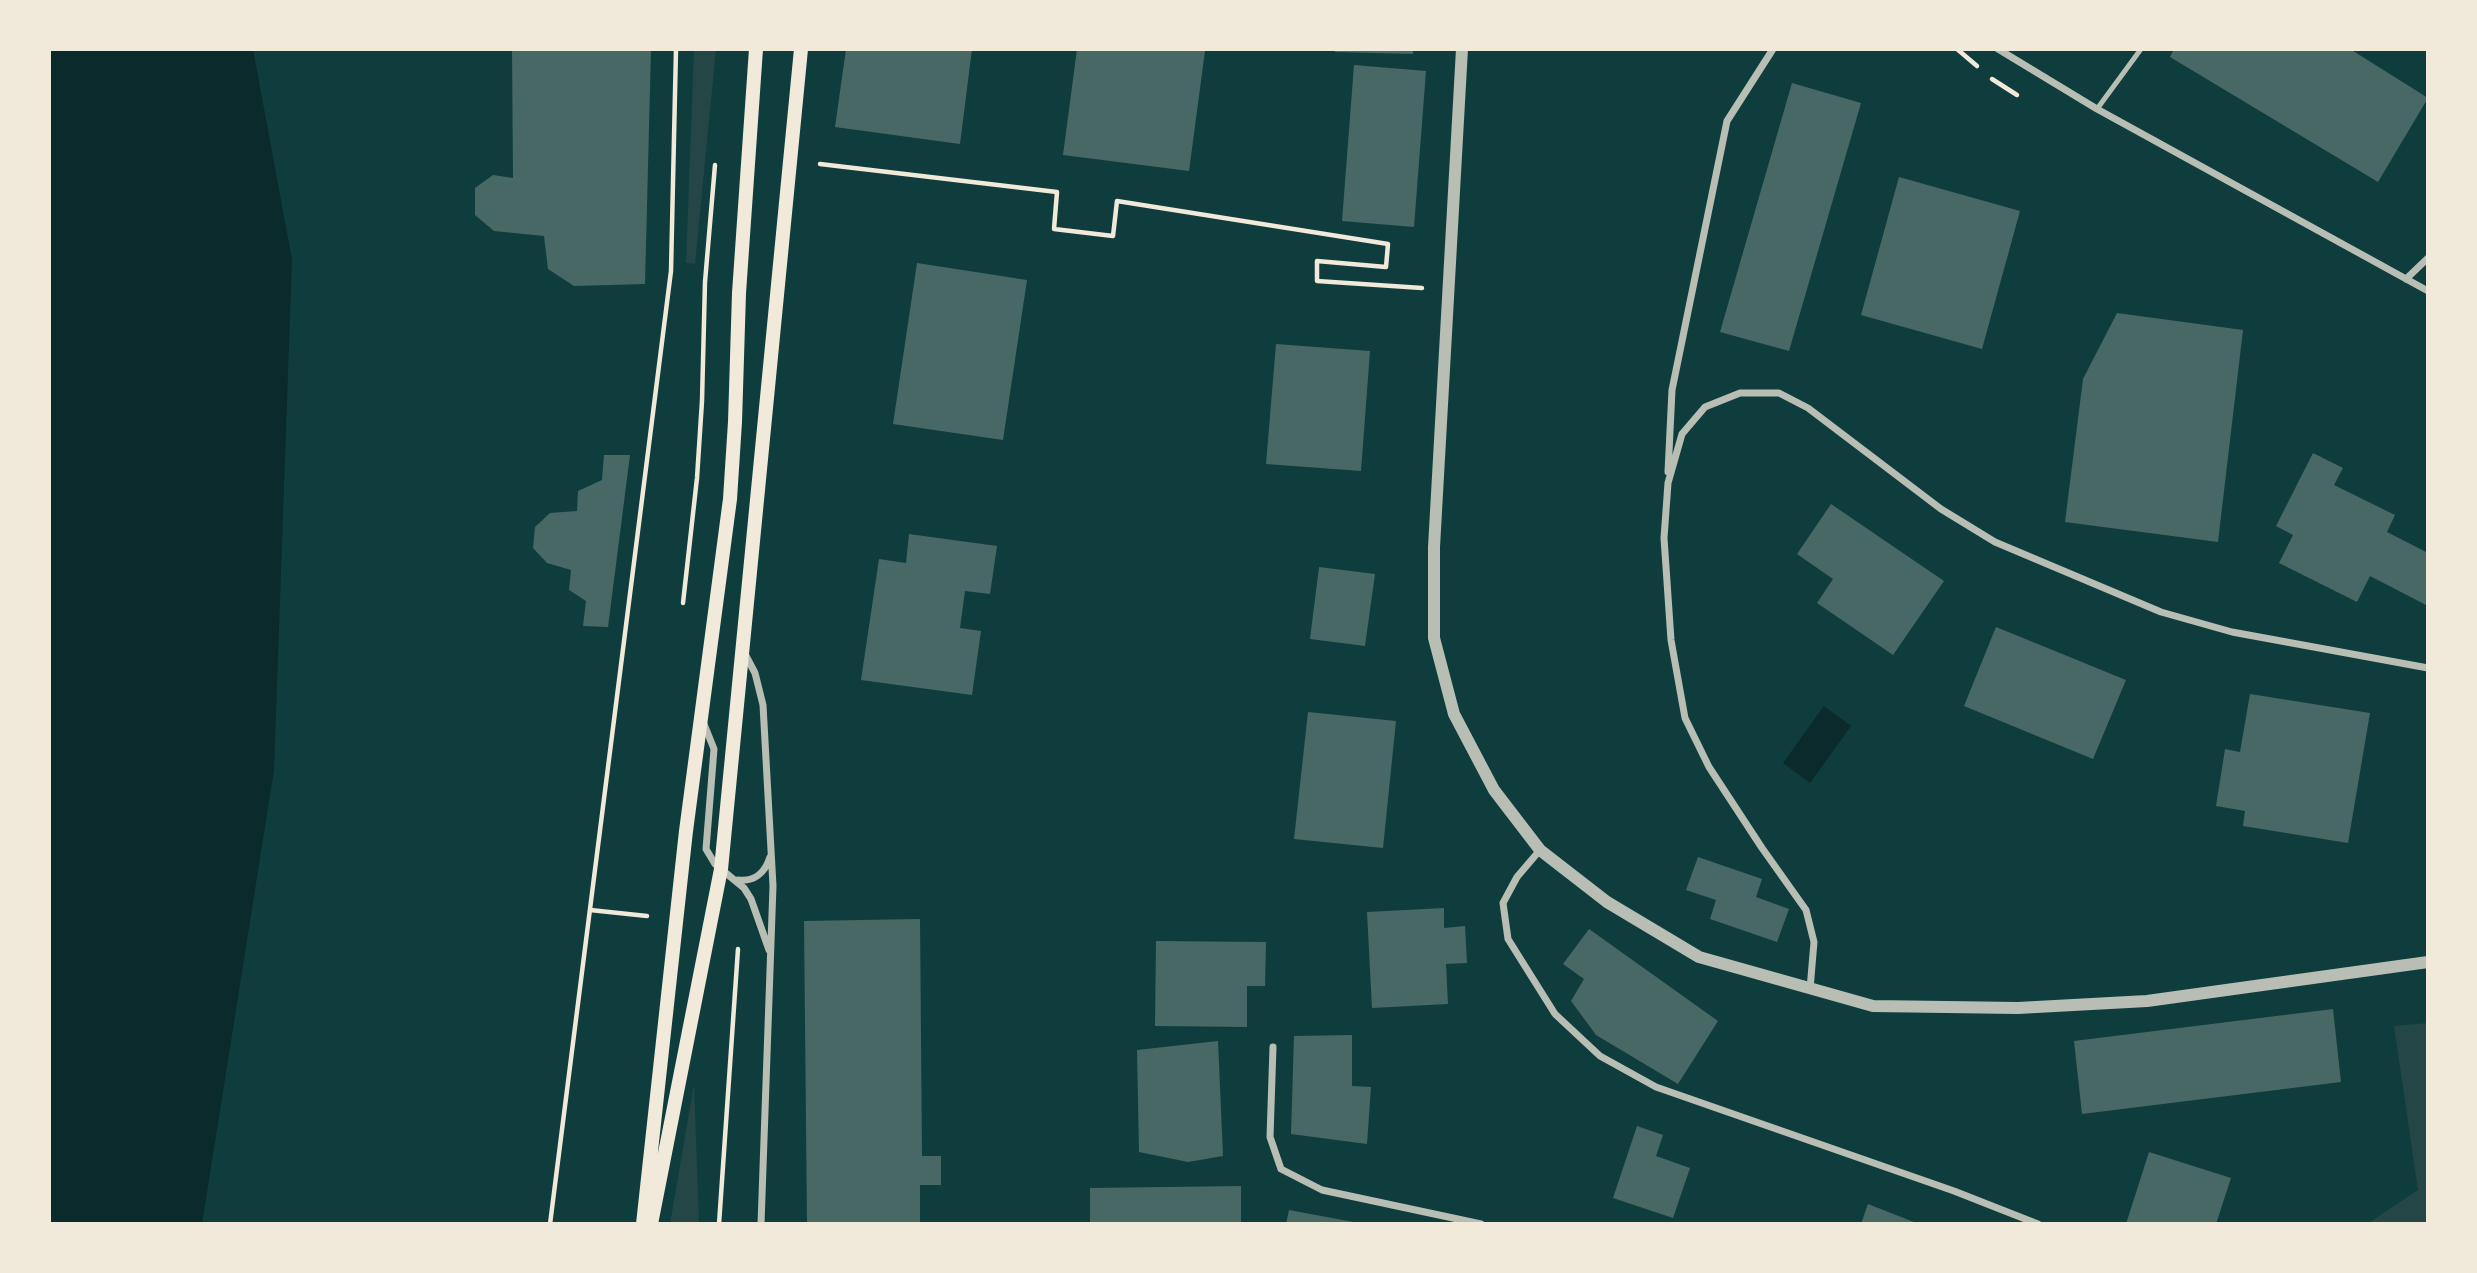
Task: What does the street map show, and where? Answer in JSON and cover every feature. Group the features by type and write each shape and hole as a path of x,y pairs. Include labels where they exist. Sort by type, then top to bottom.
{"main road":[{"path":"643,1224 685,831 731,486 739,293 756,49"},
{"path":"651,1224 721,869 801,49"}],"street":[{"path":"1462,49 1434,547 1434,638 1454,714 1494,790 1540,850 1607,902 1699,957 1872,1006 2018,1008 2147,1000 2428,962"},
{"path":"1773,49 1727,121 1672,390 1664,538 1671,640 1685,719 1709,767 1806,910 1814,942 1810,989"},
{"path":"1998,49 2097,109 2428,291"},
{"path":"2406,279 2428,258"},
{"path":"1668,483 1682,434 1704,407 1740,393 1779,393 1808,408 1941,509 1995,542 2161,612 2232,632 2428,668"},
{"path":"743,650 755,673 763,705 773,886 761,1224"},
{"path":"701,717 714,749 706,849 709,857 737,880 751,899 769,952"},
{"path":"1540,850 1517,877 1503,903 1508,939 1555,1014 1600,1056 1656,1087 1954,1191 2038,1224"},
{"path":"737,880 756,878 768,864 771,854"},
{"path":"1273,1047 1270,1136 1282,1169 1322,1190 1481,1224"}],"lane":[{"path":"2097,109 2141,49"}],"path":[{"path":"550,1224 671,271 676,49"},
{"path":"682,615 697,478 705,282 715,164"},
{"path":"816,164 1057,191 1054,229 1113,236 1116,201 1388,244 1386,267 1317,261 1317,281 1449,289"}],"shaded area":[{"path":"49,49 253,49 292,260 274,770 202,1224 49,1224"},
{"path":"694,49 716,49 695,264 686,263"},
{"path":"1824,706 1851,726 1810,783 1783,763"},
{"path":"2428,1023 2428,1224 2367,1224 2418,1190 2394,1026"},
{"path":"694,1084 699,1224 670,1224"}],"building":[{"path":"512,49 651,49 645,284 574,286 548,269 544,236 494,231 475,215 475,188 493,175 513,178"},
{"path":"846,49 972,49 960,144 835,127"},
{"path":"1077,49 1205,51 1189,171 1063,155"},
{"path":"1335,49 1413,49 1413,54 1335,52"},
{"path":"2174,49 2350,49 2428,98 2378,182 2170,57"},
{"path":"1354,65 1426,71 1414,227 1342,221"},
{"path":"1792,83 1861,103 1789,351 1720,332"},
{"path":"1899,177 2020,211 1982,349 1861,315"},
{"path":"917,263 1027,280 1003,440 893,424"},
{"path":"2117,313 2243,330 2218,542 2065,522 2083,379"},
{"path":"1276,344 1370,351 1361,471 1266,464"},
{"path":"2313,453 2343,468 2334,485 2395,515 2387,532 2428,553 2428,606 2370,576 2357,602 2279,563 2293,535 2276,526"},
{"path":"604,455 630,455 608,627 583,626 586,601 569,590 571,570 547,563 533,548 535,527 550,513 577,511 578,491 602,480"},
{"path":"1831,504 1944,581 1893,655 1817,603 1833,579 1797,554"},
{"path":"909,534 997,546 990,594 965,591 960,628 981,631 972,695 861,680 879,559 906,563"},
{"path":"1319,567 1375,574 1365,646 1310,639"},
{"path":"1996,627 2126,680 2093,759 1964,706"},
{"path":"2250,694 2370,713 2348,843 2243,826 2245,811 2216,806 2225,749 2240,752"},
{"path":"1308,712 1396,721 1383,848 1294,839"},
{"path":"1698,857 1762,879 1756,897 1789,909 1777,942 1710,919 1716,900 1686,890"},
{"path":"1444,908 1444,928 1465,926 1467,963 1446,964 1448,1004 1372,1008 1367,912"},
{"path":"920,919 922,1156 941,1156 941,1185 920,1185 920,1224 807,1224 804,921"},
{"path":"1589,929 1718,1021 1678,1084 1596,1035 1571,1001 1584,979 1563,964"},
{"path":"1156,941 1266,942 1265,986 1247,986 1247,1027 1155,1026"},
{"path":"2333,1009 2341,1082 2082,1114 2074,1041"},
{"path":"1352,1035 1352,1086 1371,1087 1367,1144 1291,1134 1294,1036"},
{"path":"1218,1041 1223,1156 1188,1162 1139,1152 1137,1050"},
{"path":"1637,1126 1663,1135 1656,1156 1690,1168 1673,1218 1613,1198"},
{"path":"2149,1152 2231,1178 2216,1224 2126,1224"},
{"path":"1241,1186 1241,1224 1090,1224 1090,1188"},
{"path":"1868,1204 1919,1224 1861,1224"},
{"path":"1289,1210 1359,1223 1359,1224 1286,1224"}]}
